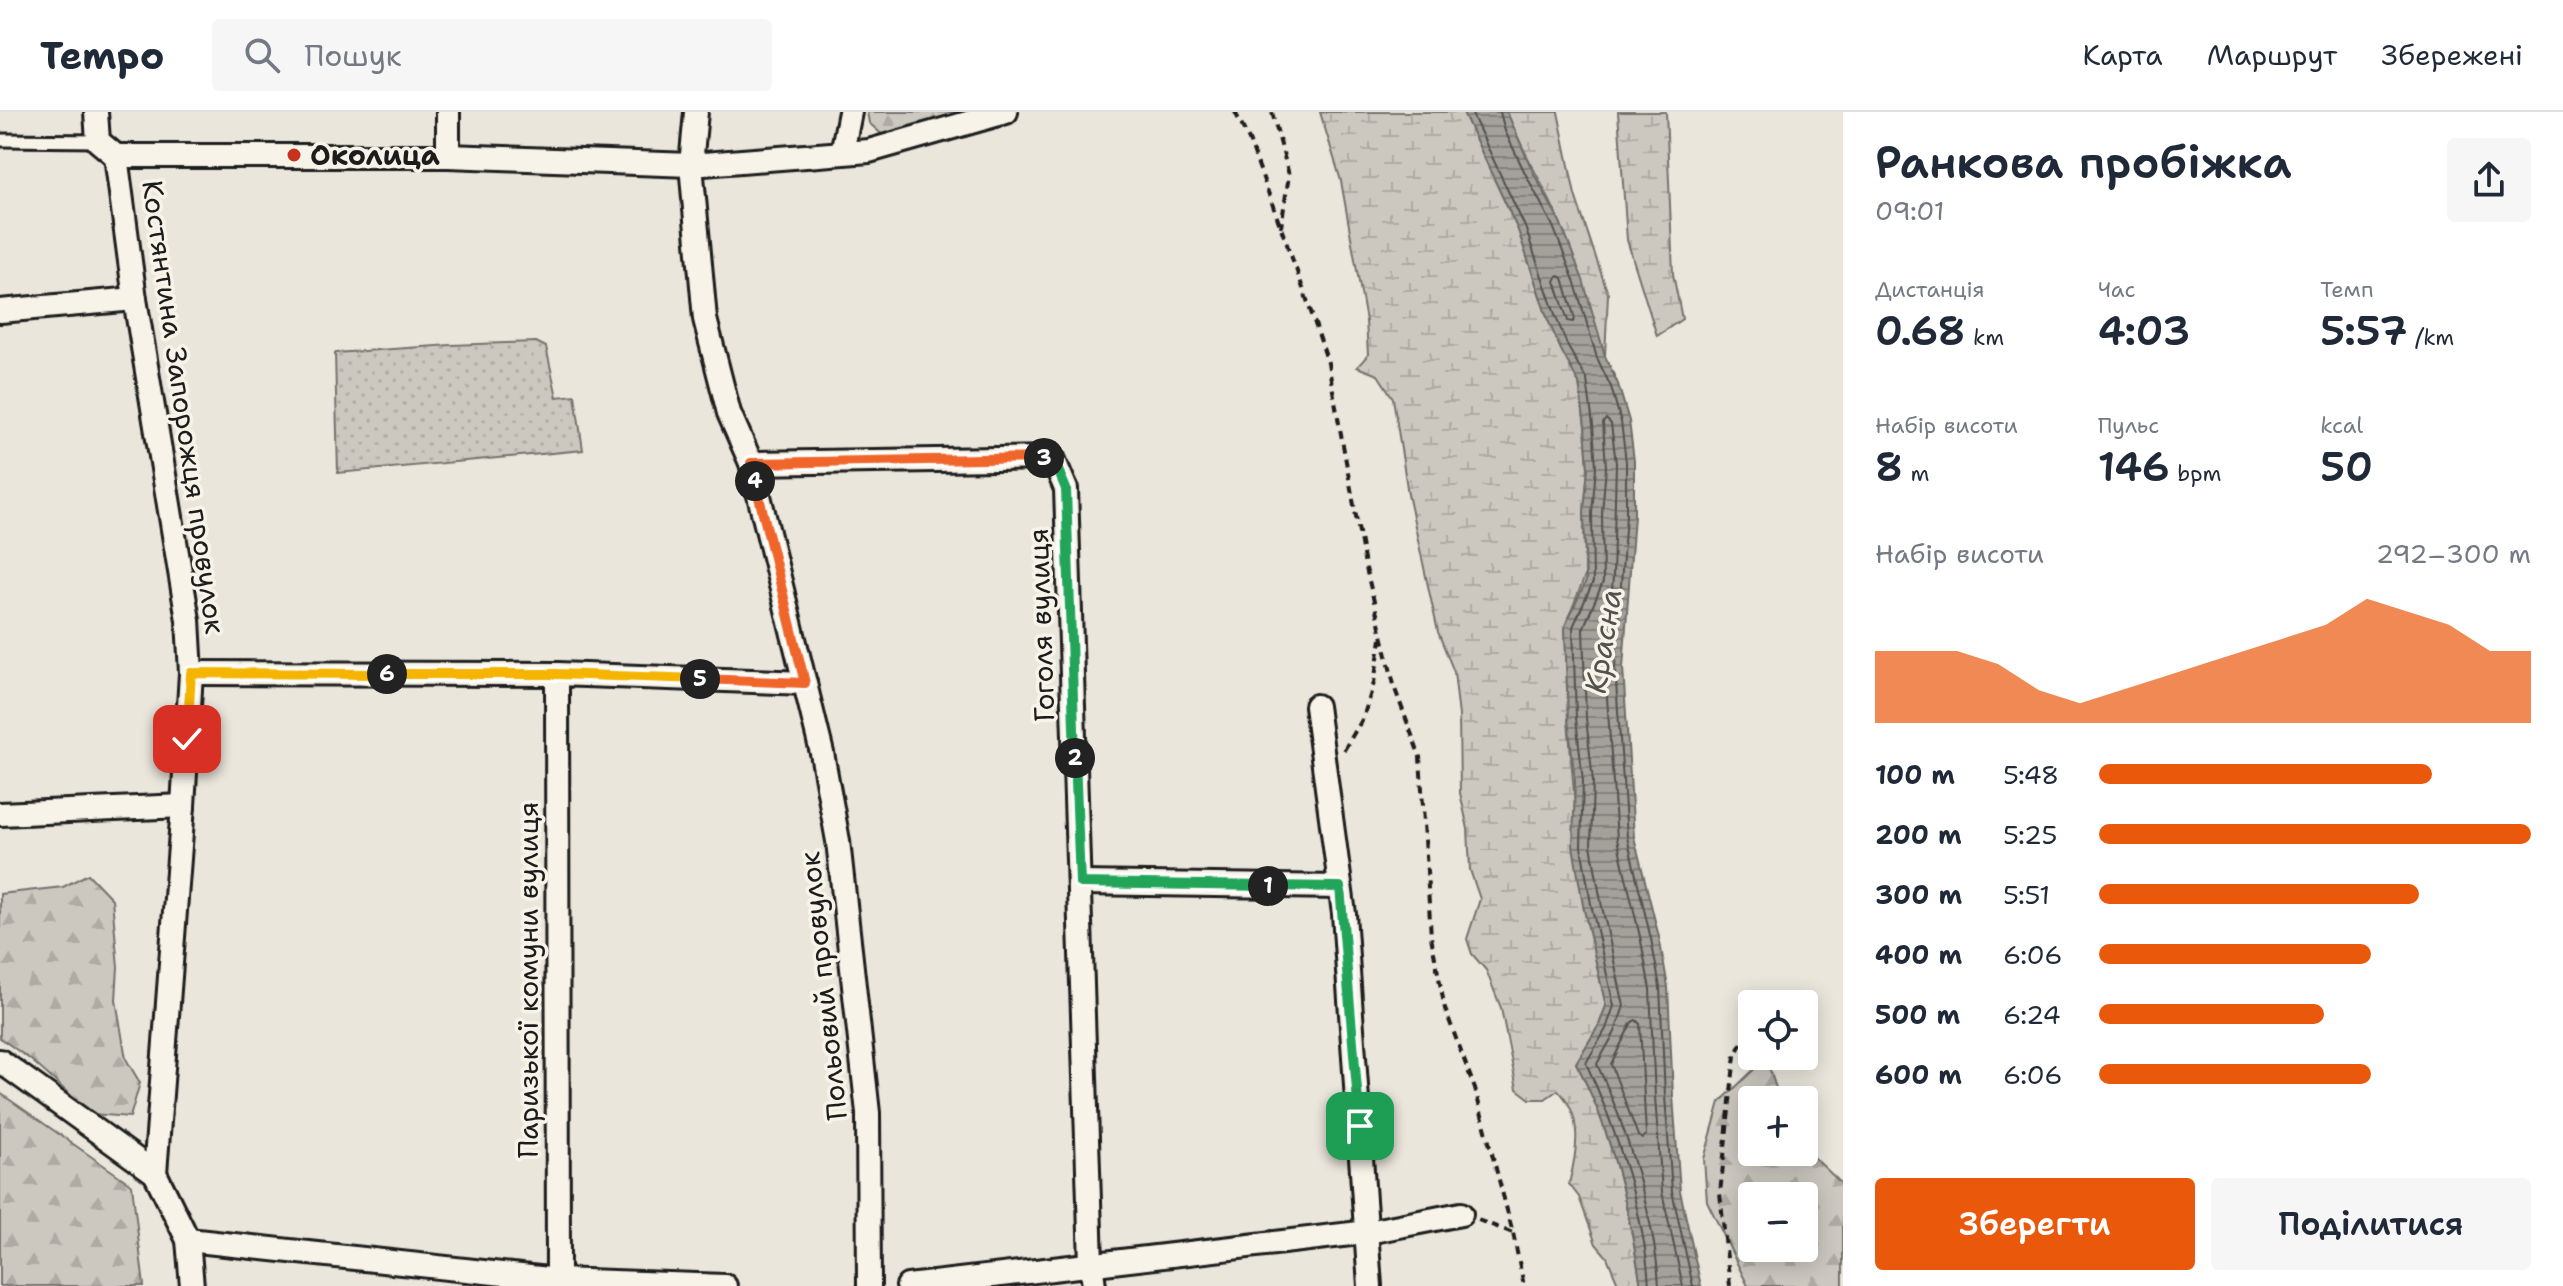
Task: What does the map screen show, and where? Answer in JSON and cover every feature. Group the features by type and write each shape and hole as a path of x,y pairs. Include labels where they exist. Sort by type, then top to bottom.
{"street":[{"path":"96,112 98,141"},
{"path":"448,112 448,156"},
{"name":"Польовий провулок","path":"696,112 691,165 705,319 729,413 751,463 822,753 838,841 866,1098 869,1286"},
{"path":"842,153 850,112"},
{"path":"116,156 448,156 691,165 869,151 1006,112"},
{"name":"Костянтина Запорожця провулок","path":"98,141 116,156 135,299 188,620 191,673 155,1173"},
{"path":"0,311 135,299"},
{"name":"Гоголя вулиця","path":"751,463 1053,458 1066,489 1094,1286"},
{"path":"191,673 557,674 805,683"},
{"name":"Паризької комуни вулиця","path":"557,674 558,1283"},
{"path":"1316,706 1340,887 1370,1286"},
{"path":"0,814 183,806"},
{"path":"1080,883 1340,887"},
{"path":"0,1061 155,1173 188,1240 192,1286"},
{"path":"908,1286 1368,1232 1461,1214"},
{"path":"188,1240 558,1283 725,1286"}],"lane":[{"path":"0,140 98,141"}],"path":[{"path":"1235,112 1249,140 1328,363 1364,560 1395,689 1420,757 1431,937 1445,1009 1475,1089 1524,1286"},
{"path":"1272,112 1289,175 1281,228"},
{"path":"1343,751 1363,718 1374,683 1382,635"},
{"path":"1730,1286 1720,1193 1738,1050"},
{"path":"1461,1214 1513,1233"}],"green space":[{"path":"867,112 965,112 886,138 869,123"},
{"path":"1320,112 1463,112 1518,230 1548,320 1579,383 1588,468 1584,512 1585,576 1565,626 1568,719 1583,905 1606,1006 1599,1025 1576,1063 1610,1144 1641,1286 1619,1286 1607,1257 1596,1244 1579,1197 1569,1184 1576,1135 1572,1111 1566,1100 1558,1090 1545,1099 1530,1099 1517,1089 1501,1008 1486,970 1472,954 1467,939 1480,899 1470,870 1468,829 1460,793 1459,716 1454,672 1438,632 1408,494 1393,398 1378,375 1357,367 1368,355 1366,321 1341,181"},
{"path":"1507,112 1558,112 1575,195 1608,294 1605,356 1568,241"},
{"path":"1618,112 1666,112 1673,274 1682,319 1657,336 1627,240"},
{"path":"536,342 546,347 557,397 575,395 583,450 338,473 335,353"},
{"path":"88,874 112,899 118,967 116,1000 126,1059 140,1083 130,1117 92,1114 31,1060 0,1038 0,894 63,887"},
{"path":"1753,1070 1770,1070 1775,1086 1738,1086 1738,1166 1818,1166 1818,1161 1843,1185 1843,1286 1748,1286 1707,1201 1704,1159 1720,1102"},
{"path":"0,1093 132,1185 144,1286 0,1286"}],"water":[{"name":"Красна","path":"1463,112 1507,112 1533,172 1560,222 1583,280 1605,356 1618,384 1629,421 1634,461 1634,515 1623,668 1634,837 1668,987 1680,1191 1701,1286 1641,1286 1610,1144 1576,1063 1599,1025 1606,1006 1573,846 1575,781 1568,719 1565,626 1586,581 1584,512 1588,468 1585,426 1579,383 1548,320 1518,230"}],"place":[{"name":"Околица","path":"294,155"}],"route":[{"path":"187,739 191,673 557,674 805,683 751,463 1053,458 1066,489 1080,883 1340,887 1360,1126"}]}
